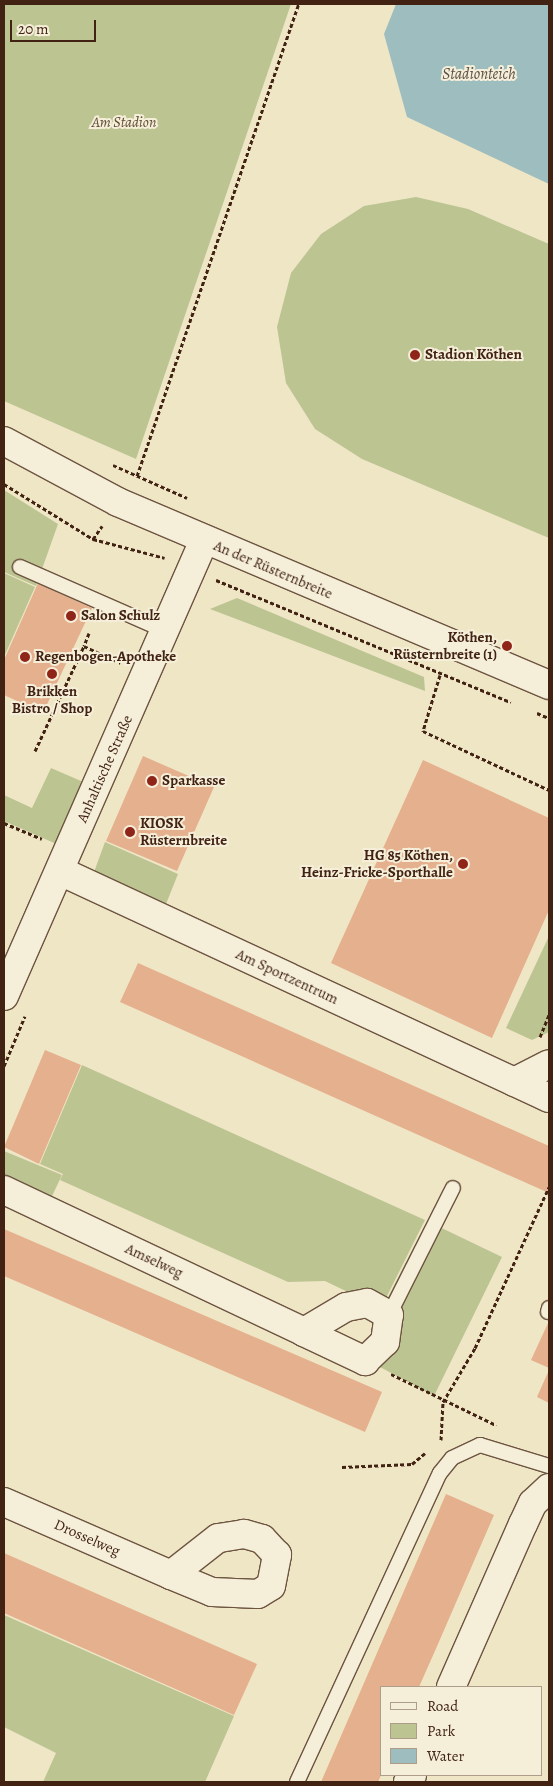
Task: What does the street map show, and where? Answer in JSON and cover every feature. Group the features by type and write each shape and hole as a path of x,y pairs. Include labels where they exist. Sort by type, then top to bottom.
{"street":[{"name":"An der Rüsternbreite","path":"4,441 118,502 204,541 549,685"},
{"name":"Anhaltische Straße","path":"4,996 204,541"},
{"name":"Am Sportzentrum","path":"60,871 549,1098"},
{"path":"514,1082 549,1064"},
{"name":"Amselweg","path":"4,1190 365,1361"},
{"path":"304,1332 346,1307 367,1303 389,1315 385,1342 365,1361"},
{"path":"451,1686 533,1503 549,1488"},
{"name":"Drosselweg","path":"4,1502 171,1575"}],"lane":[{"path":"20,567 166,631"},
{"path":"389,1315 453,1188"},
{"path":"297,1782 440,1473 452,1458 480,1445 549,1466"}],"path":[{"path":"138,476 299,4"},
{"path":"4,484 93,539 193,569 440,675 519,705"},
{"path":"35,751 89,633"},
{"path":"84,646 126,665"},
{"path":"440,675 423,731 549,790"},
{"path":"528,709 549,718"},
{"path":"4,822 51,843"},
{"path":"342,1467 412,1464 441,1442 442,1402 476,1348 549,1187"},
{"path":"365,1361 442,1402 502,1428"}],"green space":[{"name":"Am Stadion","path":"4,4 291,4 136,459 4,401"},
{"name":"Stadion Köthen","path":"416,197 468,209 549,244 549,538 362,459 315,429 286,383 277,327 291,273 321,234 364,206"},
{"path":"4,490 58,524 36,586 4,572"},
{"path":"4,573 35,587 4,657"},
{"path":"237,598 424,677 425,691 210,609"},
{"path":"51,768 88,784 61,846 4,821 4,795 32,808"},
{"path":"105,842 178,874 162,914 90,883"},
{"path":"549,936 549,1032 532,1040 506,1028"},
{"path":"82,1065 425,1220 381,1308 325,1281 288,1282 60,1180 63,1174 40,1164"},
{"path":"4,1151 62,1175 43,1215 4,1198"},
{"path":"427,1221 502,1257 434,1396 367,1360 382,1309"},
{"path":"4,1615 234,1716 205,1782 43,1782 56,1753 4,1727"}],"water":[{"name":"Stadionteich","path":"396,4 549,4 549,184 407,117 384,34"}],"building":[{"path":"38,583 92,608 43,713 4,695 4,660"},
{"path":"143,756 214,787 177,871 106,841"},
{"name":"HG 85 Köthen, Heinz-Fricke-Sporthalle","path":"423,760 549,818 549,910 492,1038 331,963"},
{"path":"138,963 549,1146 549,1193 120,1002"},
{"path":"45,1050 81,1065 39,1164 4,1147"},
{"path":"4,1229 382,1392 365,1432 4,1276"},
{"path":"549,1321 549,1368 531,1360"},
{"path":"549,1370 549,1403 537,1397"},
{"path":"446,1494 494,1515 419,1686 380,1686 381,1776 378,1782 321,1782"},
{"path":"4,1553 257,1664 234,1715 4,1613"}],"place":[{"name":"Stadion Köthen","path":"415,355"},
{"name":"Salon Schulz","path":"71,616"},
{"name":"Köthen, Rüsternbreite (1)","path":"507,646"},
{"name":"Regenbogen-Apotheke","path":"25,657"},
{"name":"Brikken Bistro / Shop","path":"52,674"},
{"name":"Sparkasse","path":"152,781"},
{"name":"KIOSK Rüsternbreite","path":"130,832"},
{"name":"HG 85 Köthen, Heinz-Fricke-Sporthalle","path":"463,864"}]}
